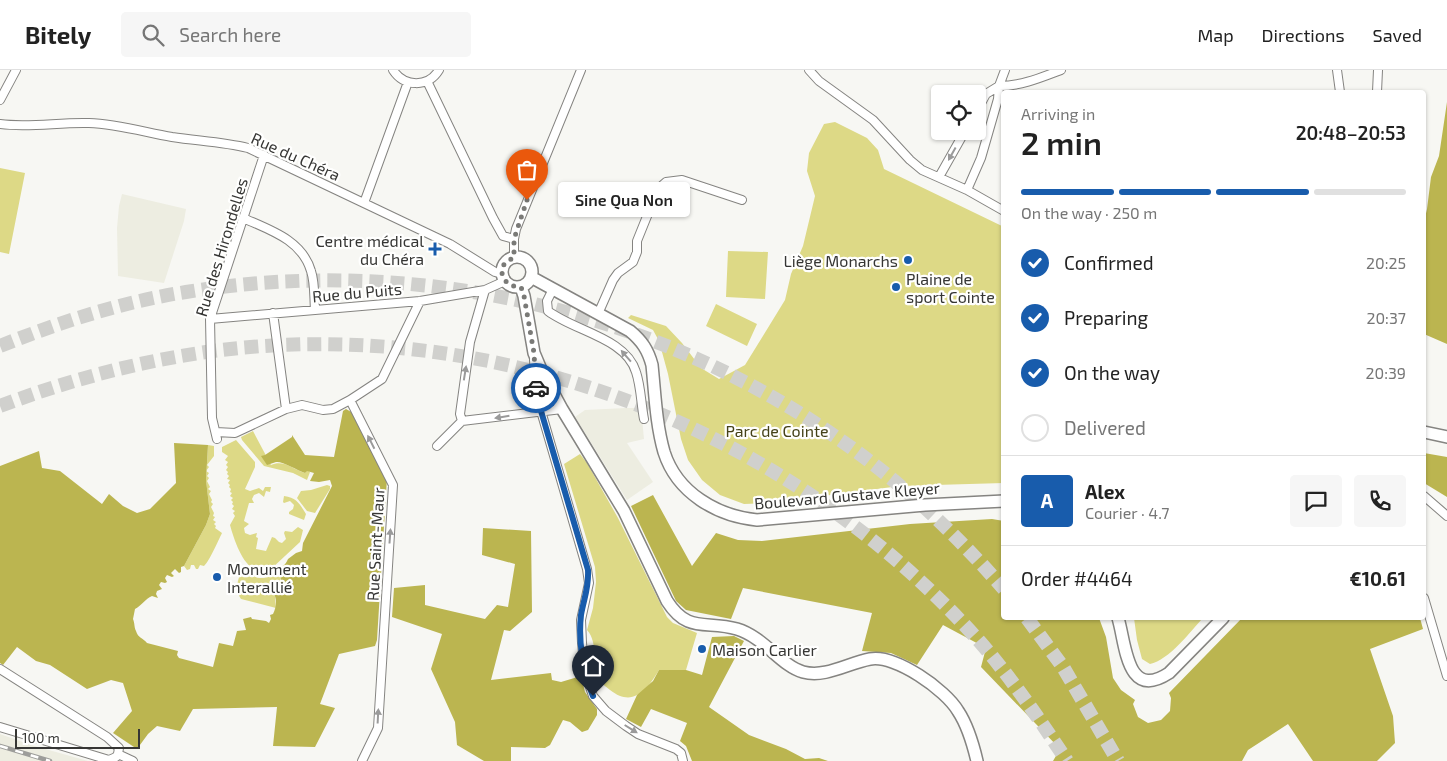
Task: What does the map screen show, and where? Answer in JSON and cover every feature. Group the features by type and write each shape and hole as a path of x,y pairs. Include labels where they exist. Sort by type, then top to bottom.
{"street":[{"path":"0,100 16,70"},
{"path":"393,70 401,79 415,84 427,81 439,70"},
{"path":"514,257 514,239 533,185 581,70"},
{"path":"809,70 819,81 873,120 910,160 922,170 966,190 1001,209"},
{"path":"966,190 981,158 998,99 999,86 1005,70"},
{"path":"986,94 999,86 1028,83 1061,70"},
{"path":"1337,70 1340,90"},
{"path":"1377,90 1378,70"},
{"path":"427,81 493,218 503,236 514,239"},
{"path":"364,203 408,82"},
{"name":"Rue du Chéra","path":"0,124 89,123 122,126 157,134 232,144 248,148 450,244 503,277"},
{"path":"939,177 960,140"},
{"name":"Rue des Hirondelles","path":"264,155 210,319 212,418 216,435 235,433 286,409"},
{"path":"598,314 613,280 618,273 633,262 637,252 637,241 658,189 666,182 682,180 742,200"},
{"path":"243,218 282,236 296,245 305,256 312,272 315,310"},
{"path":"514,257 522,258 530,264 531,278 521,287 511,286 503,277 504,264 514,257"},
{"name":"Rue du Puits","path":"210,319 420,301 485,290 503,277"},
{"name":"Boulevard Gustave Kleyer","path":"531,278 630,331 641,341 649,356 661,441 672,471 695,497 718,511 728,515 757,520 925,505 1001,501"},
{"path":"521,287 534,353 536,388 541,411 588,570 589,583 581,620 582,643 589,686 598,702 615,718 638,734 671,746 681,753 683,761"},
{"path":"553,289 547,300 548,311 614,345 626,354 637,374 644,419"},
{"path":"462,422 460,414 470,342 485,290"},
{"path":"274,314 286,409 302,405 323,410 333,409 382,379 420,301"},
{"path":"534,353 562,409 624,511 667,601 676,613 690,623 731,628 749,634 789,665 804,672 823,673 871,658 908,669 941,692 959,712 977,761"},
{"path":"637,374 652,370"},
{"name":"Rue Saint-Maur","path":"350,400 394,485 378,728 362,761"},
{"path":"437,446 462,422 562,409"},
{"path":"1426,432 1447,436"},
{"path":"1426,499 1447,516"},
{"path":"1426,605 1447,676"},
{"path":"1118,620 1127,663 1142,680 1152,681 1160,679 1169,673 1221,620"},
{"path":"0,669 107,737 119,748 118,754 109,760 0,727"},
{"path":"118,754 133,761"}],"shaded area":[{"path":"1447,102 1447,344 1426,335 1426,213 1431,177 1439,156"},
{"path":"122,194 186,209 184,221 164,283 118,276 117,228"},
{"path":"641,408 644,439 627,443 653,482 627,500 575,417 585,410"},
{"path":"346,409 353,413 387,478 377,640 375,646 339,654 320,704 335,708 315,747 273,746 277,707 193,709 180,731 157,726 148,734 137,749 113,733 132,711 123,683 111,680 87,689 50,665 36,661 17,647 3,665 0,663 0,466 39,451 42,468 60,471 102,504 109,494 123,506 137,513 150,509 176,483 174,443 208,445 206,480 210,514 206,525 184,566 181,567 181,572 179,573 175,569 171,573 174,576 167,575 165,578 167,582 161,582 159,585 162,589 157,591 158,598 152,596 135,609 133,619 139,637 147,643 178,651 177,655 179,658 213,667 219,643 233,646 237,631 246,630 243,619 251,617 252,619 269,623 270,615 273,614 276,605 274,586 278,585 277,582 281,580 282,571 288,559 302,551 303,543 332,486 330,480 310,481 314,473 307,471 305,473 279,462 267,465 261,456 292,437 292,435 305,455 334,457 343,411"},
{"path":"1426,453 1447,457 1447,497 1426,484"},
{"path":"653,495 692,566 716,533 738,540 762,541 910,524 992,519 1001,520 1001,620 1100,620 1106,637 1113,678 1121,690 1135,700 1133,704 1138,717 1148,723 1161,720 1170,711 1171,698 1169,693 1240,620 1421,620 1423,629 1370,649 1393,716 1395,743 1377,761 1313,761 1288,724 1248,750 1242,761 1053,761 1060,749 981,667 986,648 943,625 917,665 891,653 862,651 872,613 743,588 731,619 686,610 676,601 631,506"},
{"path":"483,528 531,531 532,612 510,631 504,630 491,680 551,673 552,680 561,682 581,676 585,692 597,709 597,715 588,730 582,732 570,722 563,720 550,745 545,748 511,747 511,761 484,761 457,745 455,722 431,669 442,634 392,617 394,588 425,585 425,605 485,619 497,605 508,607 515,564 482,555"},
{"path":"734,636 744,641 709,707 749,735 786,749 805,759 819,758 828,761 692,761 686,746 680,741 687,723 651,709 641,727 626,719 637,695 653,681 659,670 686,670 702,675 712,637"},
{"path":"0,734 31,745 88,761 0,761"}],"green space":[{"name":"Parc de Cointe","path":"835,122 867,138 878,150 884,169 1001,226 1001,483 900,486 769,503 744,504 720,495 702,480 688,460 681,439 668,374 659,341 653,330 628,318 631,315 666,326 701,368 719,379 745,365 785,300 791,274 803,246 815,196 807,171 809,153 824,124"},
{"path":"0,168 25,173 9,254 0,252"},
{"path":"728,251 768,252 765,299 726,297"},
{"path":"716,304 757,324 747,346 706,326"},
{"path":"253,431 271,465 280,463 305,473 307,470 310,472 307,480 293,473 264,466 241,437"},
{"path":"236,440 255,462 255,467 245,489 250,491 259,488 263,491 265,487 271,487 270,492 266,491 264,497 259,493 254,495 252,499 254,503 249,503 244,521 249,524 244,528 245,533 250,535 257,533 256,549 266,551 272,537 282,543 286,539 285,531 292,532 298,527 303,530 300,542 270,570 262,572 255,570 243,558 230,525 235,516 233,513 235,511 232,509 234,506 231,500 233,498 230,496 232,493 228,483 230,480 227,479 229,476 226,465 228,462 225,460 228,456 222,452 222,447"},
{"path":"208,445 214,446 214,456 207,465"},
{"path":"580,454 618,518 667,617 673,623 697,633 686,670 659,670 644,690 632,697 618,695 607,688 600,680 595,667 593,641 587,630 593,608 596,582 595,567 564,464"},
{"path":"206,471 209,473 207,481 210,487 208,489 211,491 209,494 213,504 211,507 215,517 213,520 216,522 214,524 215,528 222,533 206,564 204,566 200,565 198,569 191,565 190,569 187,570 184,566 210,514"},
{"path":"330,486 330,489 315,513 307,511 297,498 301,491"},
{"path":"284,496 292,498 299,504 306,514 304,520 289,514 294,505 290,501 284,503"},
{"path":"287,562 288,564 283,570 279,582 274,586 276,608 241,599 237,588 242,568 252,575 262,578 271,575"},
{"path":"1134,620 1201,620 1172,651 1150,664 1142,659"}],"tunnel":[{"path":"0,346 68,321 138,301 186,292 271,282 356,281 441,287 525,302 607,324 686,354 763,392 836,437 882,471 966,547 1001,586"},
{"path":"0,406 105,372 159,360 213,351 320,344 426,351 531,371 632,403 729,447 820,501 904,567 992,656 1047,730 1067,761"},
{"path":"1028,620 1063,667 1118,761"}],"railway":[{"path":"0,746 50,761"}],"way so far":[{"path":"527,200 516,230 514,257 504,264 502,274 507,284 521,287 524,296 534,353 536,388"}],"place":[{"name":"Sine Qua Non","path":"527,200"},
{"name":"Centre médical du Chéra","path":"435,249"},
{"name":"Liège Monarchs","path":"908,260"},
{"name":"Plaine de sport Cointe","path":"896,287"},
{"name":"Monument Interallié","path":"217,577"},
{"name":"Maison Carlier","path":"702,649"}],"route":[{"path":"536,388 541,411 588,570 589,583 582,612 581,632 586,672 593,696"}]}
